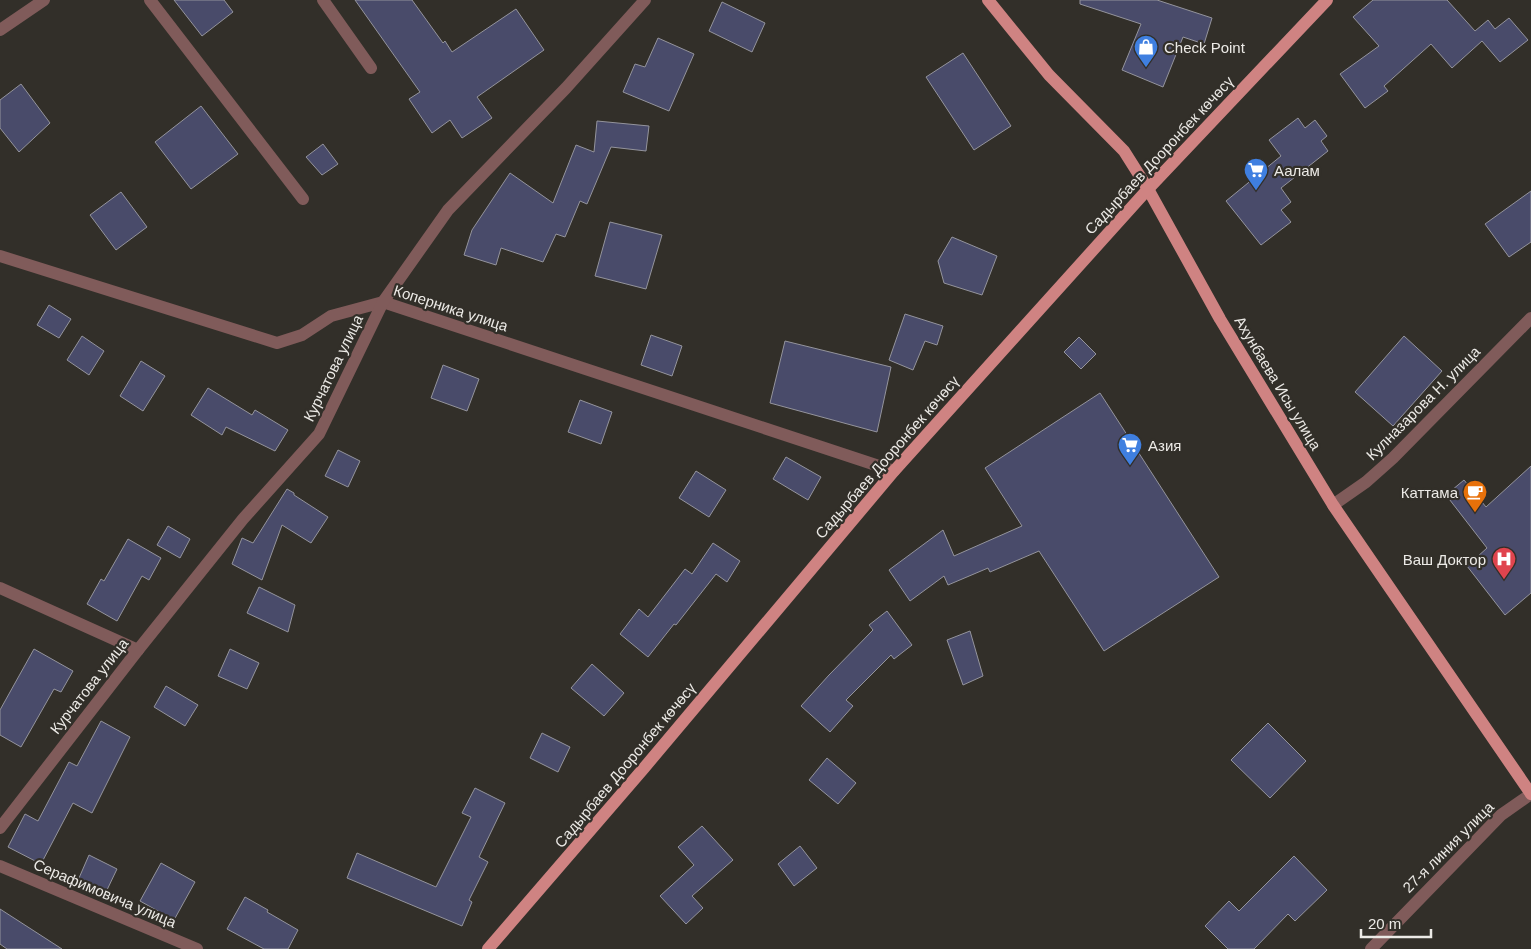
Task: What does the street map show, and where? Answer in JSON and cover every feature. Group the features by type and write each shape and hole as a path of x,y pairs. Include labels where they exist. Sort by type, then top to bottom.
{"main road":[{"name":"Ахунбаева Исы улица","path":"988,0 1049,75 1124,151 1148,189 1220,319 1333,505 1531,794"},
{"name":"Садырбаев Дооронбек көчөсү","path":"488,949 644,768 894,471 1148,189 1328,0"}],"street":[{"path":"0,30 44,0"},
{"path":"150,0 302,199"},
{"path":"322,0 371,68"},
{"name":"Курчатова улица","path":"0,828 138,650 243,519 319,434 383,302 448,210 566,88 645,0"},
{"name":"Коперника улица","path":"0,256 277,343 302,335 331,316 383,302 894,471"},
{"name":"Кулназарова Н. улица","path":"1333,505 1366,482 1393,458 1531,318"},
{"path":"0,588 138,650"},
{"name":"27-я линия улица","path":"1371,949 1501,815 1531,794"},
{"name":"Серафимовича улица","path":"0,866 197,949"}],"building":[{"path":"174,0 224,0 233,12 202,36"},
{"path":"355,0 412,0 443,43 445,41 452,52 516,9 544,50 477,97 492,118 462,138 450,120 432,133 409,99 420,92"},
{"path":"1080,0 1157,0 1212,18 1204,44 1183,37 1163,87 1122,70 1141,24 1080,4"},
{"path":"1373,0 1447,0 1475,31 1488,20 1495,29 1509,18 1528,40 1500,62 1482,41 1452,68 1431,44 1384,86 1388,91 1365,108 1340,74 1379,46 1353,17"},
{"path":"722,2 765,23 752,52 709,31"},
{"path":"658,38 694,54 669,111 623,92 635,64 645,67"},
{"path":"963,53 1011,126 974,150 926,77"},
{"path":"21,84 50,123 19,152 0,128 0,100"},
{"path":"201,106 238,154 191,189 155,142"},
{"path":"1298,118 1305,128 1315,120 1327,136 1321,141 1328,151 1281,188 1291,202 1281,210 1291,222 1261,245 1226,201 1281,156 1269,140"},
{"path":"597,121 649,126 646,151 611,147 587,204 580,201 565,237 556,234 543,262 501,248 496,265 464,255 472,230 510,173 553,203 576,145 594,152"},
{"path":"323,144 338,164 322,175 306,157"},
{"path":"1531,191 1531,242 1509,257 1485,224"},
{"path":"121,192 147,227 116,250 90,215"},
{"path":"610,222 662,235 646,289 595,276"},
{"path":"952,237 997,256 982,295 944,283 938,261"},
{"path":"49,305 71,319 59,338 37,325"},
{"path":"905,314 943,326 937,345 925,341 913,370 889,360"},
{"path":"651,335 682,346 672,376 641,365"},
{"path":"82,336 104,351 89,375 67,360"},
{"path":"1404,336 1442,371 1393,426 1355,392"},
{"path":"1079,337 1096,354 1081,369 1064,352"},
{"path":"785,341 891,367 877,432 770,403"},
{"path":"141,361 165,376 143,411 120,396"},
{"path":"443,365 479,379 467,411 431,398"},
{"path":"208,388 252,415 255,410 288,430 275,451 226,427 222,435 191,415"},
{"path":"1100,393 1219,577 1104,651 1039,551 990,572 988,568 948,585 944,576 910,601 889,570 943,530 954,556 1022,526 985,468"},
{"path":"580,400 612,412 601,444 568,432"},
{"path":"338,450 360,461 348,487 325,476"},
{"path":"786,457 821,477 808,500 773,479"},
{"path":"1531,466 1531,593 1505,615 1467,566 1487,548 1446,495 1464,480 1486,507"},
{"path":"696,471 726,490 709,517 679,498"},
{"path":"287,489 328,517 311,543 282,525 262,580 232,564 242,538 253,543"},
{"path":"168,526 190,539 180,558 157,545"},
{"path":"128,539 161,558 149,580 142,576 117,621 87,604 101,579 104,581"},
{"path":"713,543 740,561 727,582 716,574 648,657 620,634 639,609 648,617 685,569 692,574"},
{"path":"259,587 295,605 288,632 247,613"},
{"path":"887,611 912,645 894,659 891,655 846,700 853,706 830,732 801,706 873,630 869,625"},
{"path":"970,631 983,676 963,685 947,640"},
{"path":"34,649 73,671 61,692 54,689 21,747 0,735 0,710"},
{"path":"230,649 259,663 247,689 218,676"},
{"path":"592,664 624,693 604,716 571,688"},
{"path":"166,686 198,705 185,726 154,707"},
{"path":"101,721 130,737 92,813 73,803 41,864 8,847 25,814 38,821 69,762 77,766"},
{"path":"1268,723 1306,761 1270,798 1231,760"},
{"path":"542,733 570,747 558,772 530,758"},
{"path":"827,758 856,783 838,804 809,780"},
{"path":"475,788 505,803 479,857 488,862 469,900 472,902 462,926 347,878 357,853 436,887 471,817 462,813"},
{"path":"702,826 733,860 692,896 703,908 686,924 660,896 694,865 678,847"},
{"path":"800,846 817,868 794,886 778,864"},
{"path":"89,855 117,869 106,892 79,878"},
{"path":"1294,856 1327,890 1295,921 1288,914 1254,949 1228,949 1205,926 1229,901 1239,911"},
{"path":"161,863 195,882 174,920 140,901"},
{"path":"245,897 298,930 288,949 264,949 227,929"},
{"path":"0,909 62,949 7,949 0,944"}],"place":[{"name":"Check Point","path":"1146,68"},
{"name":"Аалам","path":"1256,191"},
{"name":"Азия","path":"1130,466"},
{"name":"Каттама","path":"1475,513"},
{"name":"Ваш Доктор","path":"1504,580"}]}
